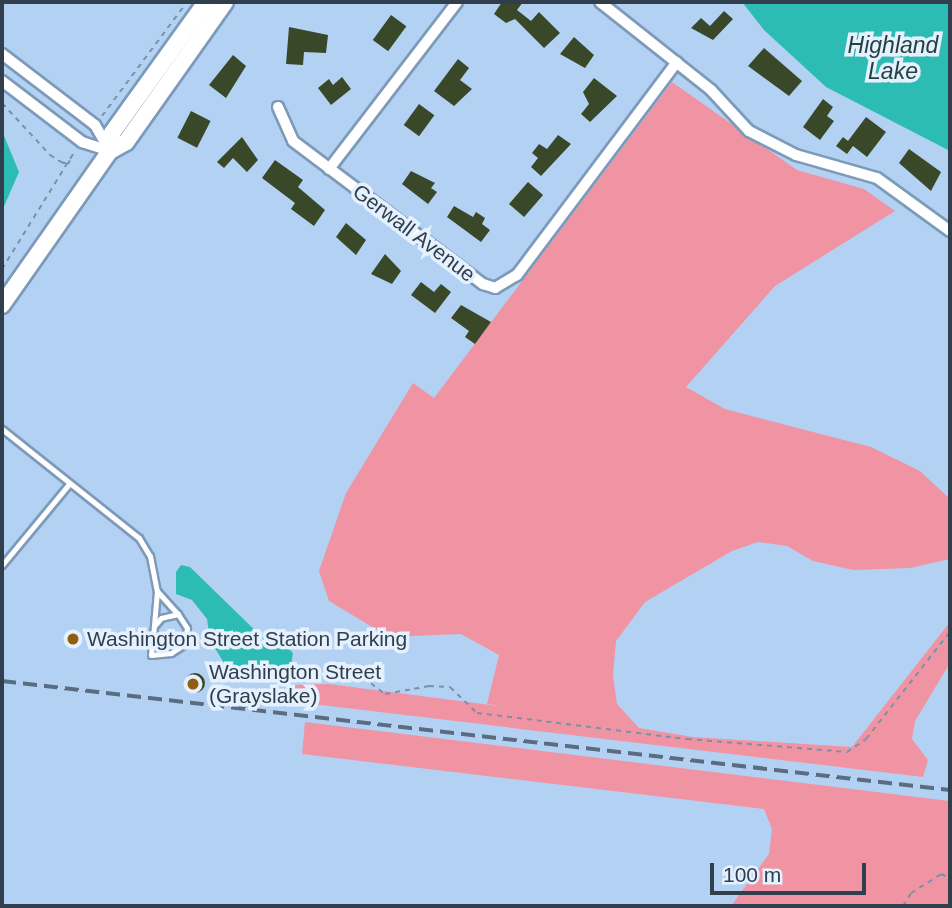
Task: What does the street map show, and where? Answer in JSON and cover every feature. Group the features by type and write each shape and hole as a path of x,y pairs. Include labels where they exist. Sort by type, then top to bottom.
{"main road":[{"path":"110,151 112,132 205,2"},
{"path":"2,304 110,151 125,142 225,2"}],"street":[{"path":"330,169 457,2"},
{"path":"600,2 677,62 749,131 796,155 877,178 950,231"},
{"path":"2,54 95,125 110,151"},
{"name":"Gerwall Avenue","path":"278,107 293,141 489,287 510,283 517,275 677,62"},
{"path":"2,81 82,142 110,151"}],"lane":[{"path":"2,429 139,538 150,556 157,591 151,655 171,653 185,644 187,628 157,591"},
{"path":"2,565 69,484"},
{"path":"154,626 162,618 178,614"}],"path":[{"path":"2,103 50,155 68,164 72,155"},
{"path":"363,677 385,694 450,687 477,713 687,740 847,752 866,739 950,632"},
{"path":"903,906 911,893 941,874 950,878"}],"shaded area":[{"path":"672,82 797,170 864,189 895,211 775,286 686,387 725,409 871,447 920,471 950,499 950,559 910,568 853,570 813,561 787,546 758,542 732,551 645,602 616,641 613,675 617,704 639,728 693,737 852,747 950,622 950,663 915,721 912,739 928,760 923,777 279,700 289,685 329,684 506,707 487,704 499,655 461,634 389,637 329,601 319,571 346,493 413,383 434,398"},
{"path":"305,722 950,801 950,906 731,906 769,854 772,829 764,809 302,754"}],"water":[{"name":"Highland Lake","path":"742,2 950,2 950,151 826,87 764,30"},
{"path":"2,131 19,172 2,211"},
{"path":"181,565 190,567 263,638 287,647 293,653 291,666 277,678 238,671 224,663 210,640 207,619 192,600 176,594 176,572"}],"building":[{"path":"502,2 523,2 517,10 531,21 539,12 560,33 544,48 515,19 506,23 494,14"},
{"path":"724,11 733,19 713,40 691,28 701,18 710,26"},
{"path":"391,15 406,26 388,51 373,40"},
{"path":"289,27 328,35 326,53 304,52 303,65 286,64"},
{"path":"574,37 594,55 585,68 560,54"},
{"path":"764,48 802,81 789,96 748,66"},
{"path":"233,55 246,66 226,98 209,85"},
{"path":"458,59 469,68 460,80 472,89 454,106 434,91"},
{"path":"342,77 351,89 331,105 318,88 329,79 333,85"},
{"path":"594,78 617,96 590,122 581,114 589,104 583,92"},
{"path":"823,99 833,107 827,116 834,121 820,140 803,127"},
{"path":"419,104 434,115 419,136 404,125"},
{"path":"191,111 211,121 197,148 177,138"},
{"path":"866,117 886,132 867,157 853,146 847,154 836,146 843,137 848,141"},
{"path":"558,135 571,144 541,176 531,167 538,158 532,153 539,144 547,149"},
{"path":"242,137 258,160 247,172 233,158 224,168 217,162"},
{"path":"909,149 941,172 931,191 899,163"},
{"path":"275,160 303,180 298,187 325,210 314,226 291,209 295,203 262,178"},
{"path":"411,171 435,183 431,188 437,192 428,204 402,184"},
{"path":"528,182 543,195 524,217 509,204"},
{"path":"454,206 473,217 476,212 485,218 482,224 490,230 481,242 447,217"},
{"path":"346,223 366,240 356,255 336,237"},
{"path":"385,254 401,271 392,284 371,274"},
{"path":"421,282 434,292 441,284 451,292 435,313 411,295"},
{"path":"461,305 491,322 475,344 465,337 469,331 451,318"},
{"path":"191,673 199,673 205,683 199,693 191,693 185,687 185,679"}],"railway":[{"path":"2,681 950,790"}],"place":[{"name":"Washington Street Station Parking","path":"73,639"},
{"name":"Washington Street (Grayslake)","path":"193,684"}]}
